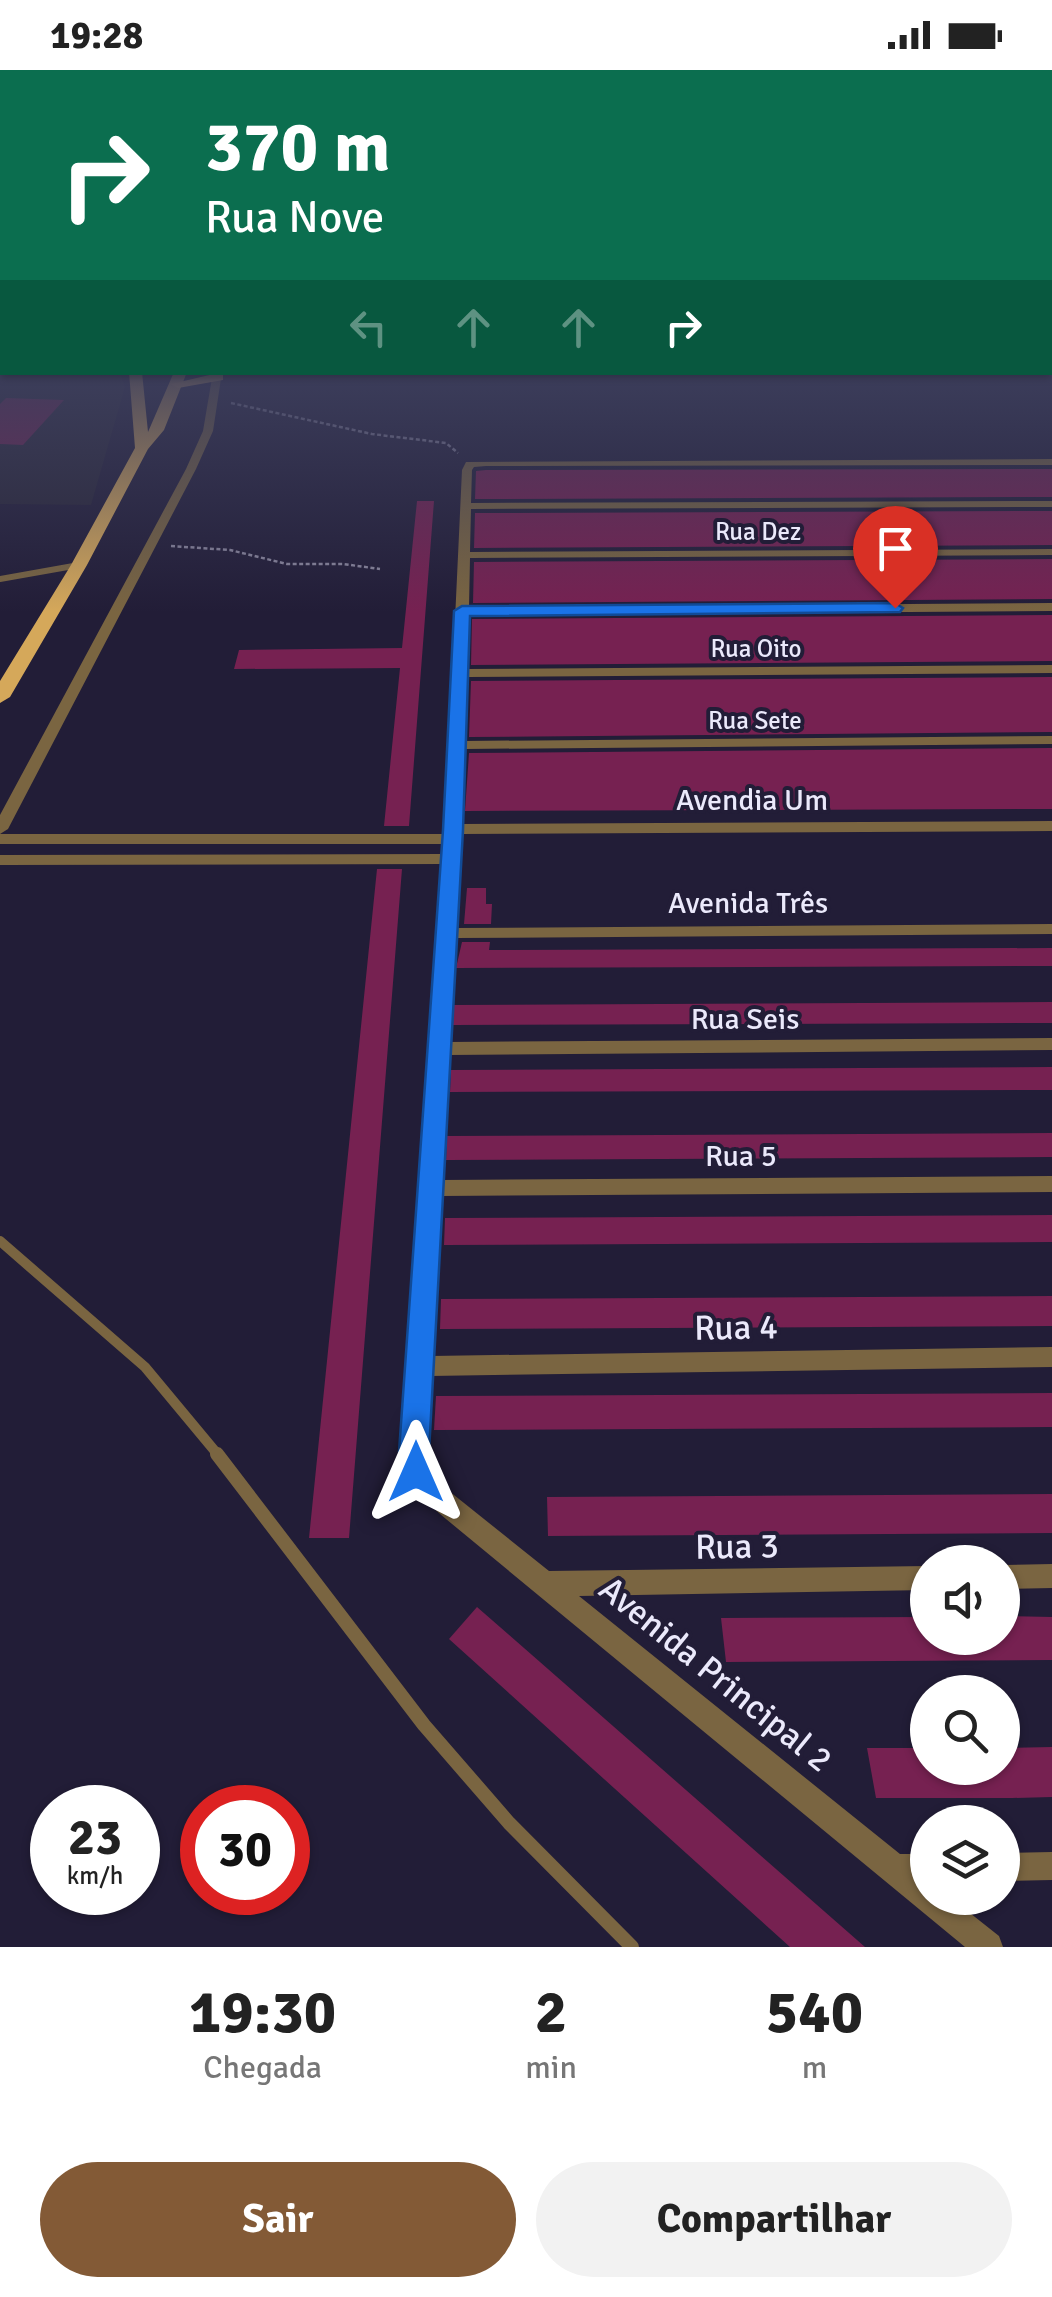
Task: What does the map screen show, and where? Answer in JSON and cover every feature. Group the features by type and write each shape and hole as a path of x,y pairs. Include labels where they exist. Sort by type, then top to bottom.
{"main road":[{"path":"141,438 142,448"},
{"path":"0,697 151,438"}],"street":[{"path":"0,830 203,438"},
{"path":"468,467 1052,462"},
{"name":"Avenida Principal 2","path":"468,467 458,745 414,1462 421,1480 455,1512 910,1882"},
{"path":"466,506 1052,504"},
{"name":"Rua Dez","path":"464,555 1052,552"},
{"path":"462,611 1052,607"},
{"name":"Rua Oito","path":"460,673 1052,669"},
{"name":"Rua Sete","path":"458,745 1052,740"},
{"name":"Avendia Um","path":"0,839 1052,826"},
{"path":"0,860 451,859"},
{"name":"Avenida Três","path":"445,933 1052,928"},
{"name":"Rua Seis","path":"438,1049 1052,1044"},
{"name":"Rua 5","path":"431,1188 1052,1184"},
{"name":"Rua 4","path":"420,1366 1052,1358"},
{"path":"1020,1577 1052,1576"},
{"name":"Rua 3","path":"546,1584 910,1578"},
{"path":"1020,1867 1052,1866"},
{"path":"895,1869 910,1869"},
{"name":"Avenida Principal 2","path":"950,1915 988,1947"}],"lane":[{"path":"0,579 79,565"},
{"path":"0,1242 145,1368 178,1403 424,1725 509,1822 632,1947"}],"path":[{"path":"405,438 446,442 468,467"},
{"path":"151,544 230,550 287,564 344,564 380,569"}],"shaded area":[{"path":"0,438 110,438 91,505 0,504"}],"building":[{"path":"0,438 30,438 23,445 0,444"},
{"path":"1052,469 1052,497 475,499 476,471 486,470"},
{"path":"417,501 434,501 409,826 384,826 400,668 234,669 239,650 402,648"},
{"path":"1052,511 1052,545 474,548 475,513"},
{"path":"1052,559 1052,599 473,603 474,562"},
{"path":"1052,615 1052,661 471,665 472,619"},
{"path":"1052,677 1052,732 469,737 471,681"},
{"path":"1052,748 1052,809 465,811 469,753"},
{"path":"377,869 402,869 349,1538 309,1538"},
{"path":"467,888 486,888 486,904 492,904 491,924 464,924"},
{"path":"462,942 490,942 489,950 1052,948 1052,966 456,968"},
{"path":"1052,1002 1052,1023 453,1025 454,1005"},
{"path":"1052,1067 1052,1090 450,1092 451,1070"},
{"path":"1052,1133 1052,1157 446,1160 447,1136"},
{"path":"1052,1215 1052,1242 444,1245 445,1218"},
{"path":"1052,1296 1052,1326 440,1329 441,1299"},
{"path":"1052,1393 1052,1427 434,1430 436,1396"},
{"path":"1052,1494 1052,1533 548,1536 547,1497"},
{"path":"477,1607 865,1947 790,1947 449,1639"},
{"path":"1020,1616 1052,1617 1052,1660 726,1662 721,1618 910,1617 910,1655 1020,1655"},
{"path":"1052,1747 1052,1797 876,1798 867,1748 910,1748 910,1785 1020,1785 1020,1748"}],"route":[{"path":"416,1472 414,1452 458,745 462,611 895,608"}]}
